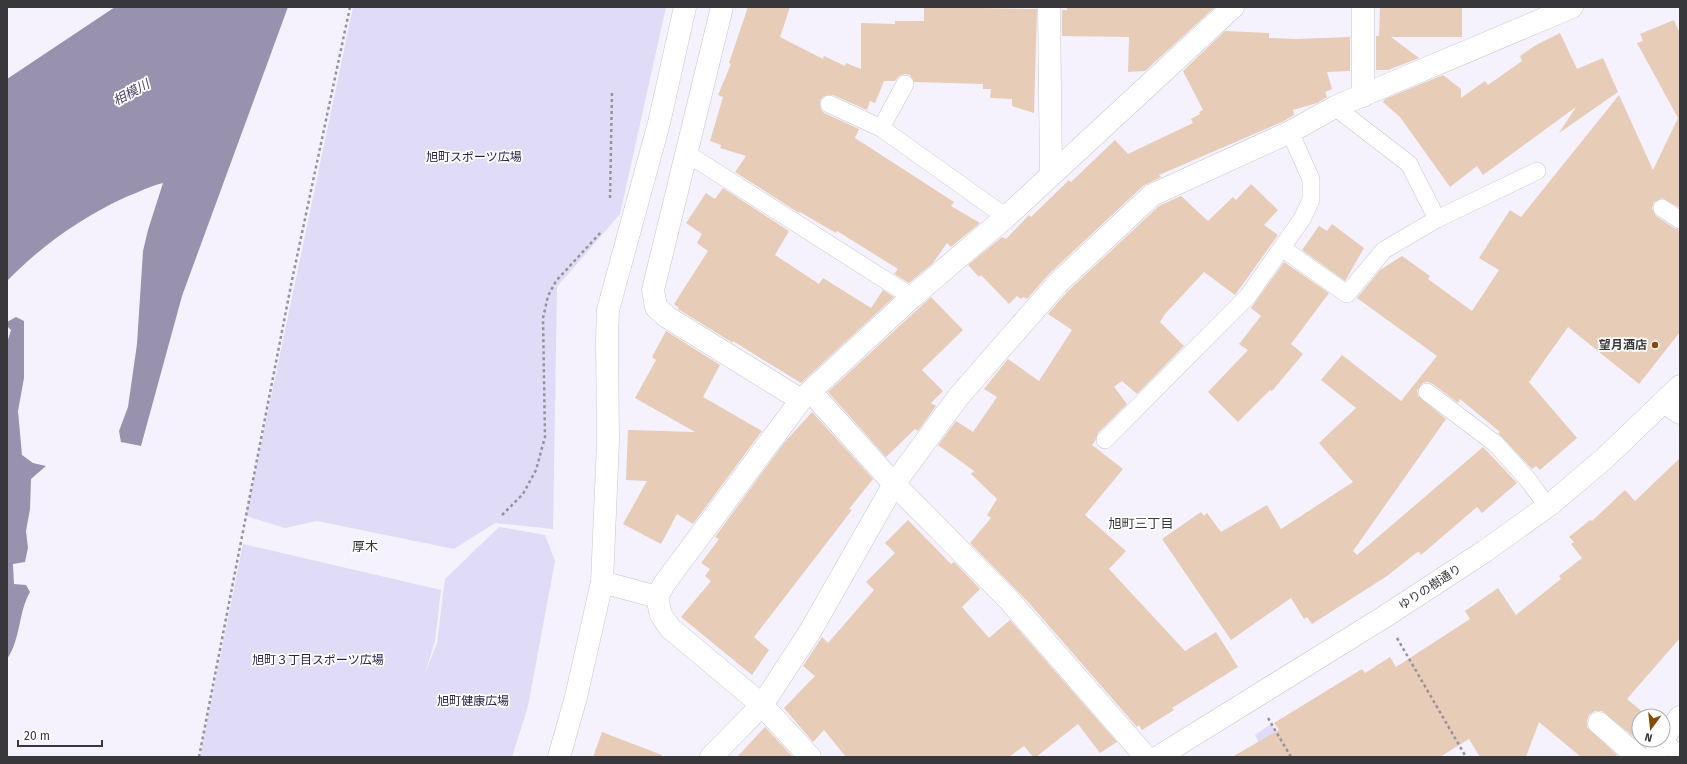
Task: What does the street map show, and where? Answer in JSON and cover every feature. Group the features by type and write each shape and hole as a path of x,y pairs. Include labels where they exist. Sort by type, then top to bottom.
{"street":[{"path":"559,757 576,697 602,582 608,442 608,310 659,122 685,7"},
{"path":"722,7 653,290 656,307 667,317 806,396 1009,600 1146,757"},
{"path":"1049,7 1052,174"},
{"path":"810,757 762,705 670,628 661,615 657,597 664,584 806,396 912,297 1006,217 1234,7"},
{"path":"1362,96 1363,7"},
{"path":"711,757 762,705 811,630 894,484 959,396 1058,283 1152,195 1290,132 1336,107 1572,7"},
{"name":"ゆりの樹通り","path":"1158,757 1384,617 1485,551 1547,506 1605,458 1672,408 1680,386"},
{"path":"602,582 657,597"},
{"path":"1666,751 1669,730 1680,717"},
{"path":"1599,723 1638,757"}],"lane":[{"path":"881,128 905,84"},
{"path":"829,104 881,128 1006,217"},
{"path":"1336,107 1409,164 1437,219"},
{"path":"1105,440 1248,296 1302,219 1311,200 1310,179 1290,132"},
{"path":"686,153 912,297"},
{"path":"1282,248 1347,294 1384,250 1437,219 1537,171"},
{"path":"1662,208 1680,220"},
{"path":"1427,392 1496,444 1529,481 1547,506"}],"path":[{"path":"199,757 292,280 350,7"},
{"path":"610,200 612,92"},
{"path":"502,515 523,494 536,470 545,437 542,318 548,296 556,282 611,223 631,226"},
{"path":"1384,617 1466,757"},
{"path":"1256,696 1291,757"}],"green space":[{"name":"旭町スポーツ広場","path":"353,7 666,7 620,214 557,287 553,529 495,523 454,549 317,521 285,528 246,516"},
{"name":"旭町３丁目スポーツ広場","path":"499,527 545,535 555,561 528,706 512,757 200,757 243,544 441,590 435,641 424,676 437,643 445,579"},
{"path":"1271,724 1290,757 1267,757 1255,735"}],"water":[{"name":"相模川","path":"115,7 288,7 182,296 141,446 121,442 119,431 128,407 137,344 143,251 163,183 149,187 126,197 78,223 48,244 7,281 7,79"},
{"path":"16,317 24,321 24,378 18,411 22,455 33,463 46,466 31,479 30,509 26,531 28,548 25,562 13,564 14,584 26,585 30,592 23,609 15,643 7,659 7,343 11,330 7,326 7,322"}],"building":[{"path":"748,7 790,7 780,37 823,59 824,56 845,66 846,63 861,69 861,23 895,24 895,21 924,21 924,7 1037,9 1034,113 1012,106 1012,99 990,98 991,89 983,89 983,84 914,82 910,75 905,74 899,76 895,81 884,81 875,103 870,101 867,110 833,95 824,96 820,100 821,109 824,113 859,129 855,138 954,202 951,206 980,223 951,247 947,243 933,263 909,283 894,274 898,269 837,231 836,233 800,212 799,213 735,172 746,156 720,148 721,145 710,141 723,97 718,95 731,64 729,63"},
{"path":"1067,7 1215,7 1145,71 1128,72 1129,37 1062,36 1062,10 1067,10"},
{"path":"1380,7 1462,7 1462,37 1391,37 1419,58 1388,70 1376,70 1376,36 1379,36"},
{"path":"1674,20 1680,34 1680,208 1662,198 1654,202 1652,208 1656,216 1674,228 1680,230 1680,332 1639,384 1568,327 1529,382 1577,438 1540,470 1536,466 1532,469 1498,433 1500,432 1460,399 1458,403 1433,384 1428,382 1423,383 1417,390 1418,396 1446,419 1353,551 1357,555 1483,447 1517,483 1482,513 1477,507 1421,555 1419,552 1416,553 1387,576 1312,624 1307,617 1304,619 1291,598 1231,640 1162,539 1201,512 1204,516 1207,513 1221,532 1267,505 1281,529 1353,482 1319,443 1356,408 1321,380 1342,355 1401,401 1437,356 1357,298 1380,270 1402,256 1430,276 1428,279 1472,311 1499,270 1479,258 1510,210 1521,217 1619,95 1653,170 1678,118 1637,43 1643,41 1640,34"},
{"path":"1225,31 1269,33 1269,38 1296,39 1350,37 1350,71 1327,72 1332,89 1325,92 1327,97 1317,103 1293,110 1294,115 1284,121 1159,175 1161,177 1143,186 1049,274 1027,299 1023,297 1021,299 1017,296 1009,304 981,275 979,277 968,265 1002,237 1006,239 1029,215 1031,217 1069,180 1071,182 1115,140 1128,154 1193,123 1191,119 1200,114 1199,112 1203,110 1183,71"},
{"path":"1560,33 1577,69 1603,58 1618,92 1559,133 1576,107 1483,175 1477,166 1450,187 1400,117 1383,102 1385,99 1443,75 1461,89 1461,98 1485,81 1488,85 1522,61 1520,56 1536,45"},
{"path":"1251,184 1278,210 1264,225 1278,235 1235,295 1204,272 1165,314 1160,322 1184,346 1137,394 1122,381 1114,387 1127,404 1098,433 1092,445 1123,469 1085,515 1126,551 1109,569 1185,651 1216,632 1238,667 1172,708 1174,710 1142,730 1139,725 1137,727 1029,603 970,543 991,518 987,515 997,499 971,474 974,471 938,445 956,421 973,432 997,397 984,389 1008,359 1039,381 1072,330 1048,314 1067,292 1159,206 1181,196 1208,221 1233,197 1236,200"},
{"path":"723,188 789,231 775,255 819,284 823,278 871,308 883,290 894,297 801,383 678,309 679,308 674,304 708,251 697,243 702,234 686,223 706,193 715,199"},
{"path":"1332,224 1364,248 1345,281 1302,250 1319,226 1327,231"},
{"path":"1284,262 1329,293 1291,344 1303,354 1272,391 1270,390 1238,422 1208,392 1248,350 1239,344 1261,316 1251,308"},
{"path":"931,297 963,330 922,370 943,391 931,403 936,406 918,431 915,429 886,457 828,392"},
{"path":"666,331 720,365 703,397 762,431 693,524 677,514 661,544 623,524 647,481 626,480 628,430 695,432 635,398 656,360 652,357"},
{"path":"812,412 873,479 849,509 852,510 754,637 769,650 752,675 681,617 711,581 705,576 710,569 701,563 719,539 715,537 784,443"},
{"path":"1680,458 1680,638 1627,699 1638,708 1631,708 1631,735 1602,711 1595,711 1589,715 1587,727 1617,755 1616,757 1581,757 1539,722 1526,757 1480,757 1469,739 1440,757 1232,757 1279,730 1274,723 1362,669 1365,673 1390,657 1396,667 1470,619 1465,611 1498,588 1516,615 1561,579 1559,576 1582,558 1571,544 1574,542 1569,537 1590,520 1592,521 1625,490 1635,501"},
{"path":"908,520 951,564 954,562 980,589 962,607 989,638 1010,620 1117,742 1100,753 1078,724 1036,757 1033,757 1024,746 1009,757 846,757 824,730 813,742 784,708 815,676 803,666 822,637 828,643 874,590 866,582 895,553 885,543"},
{"path":"765,727 793,757 737,757"},
{"path":"602,732 662,755 662,757 593,757"}],"place":[{"name":"望月酒店","path":"1655,345"}],"district":[{"name":"旭町三丁目","path":"1141,523"},
{"name":"厚木","path":"365,546"}],"park label":[{"name":"旭町健康広場","path":"473,701"}]}
